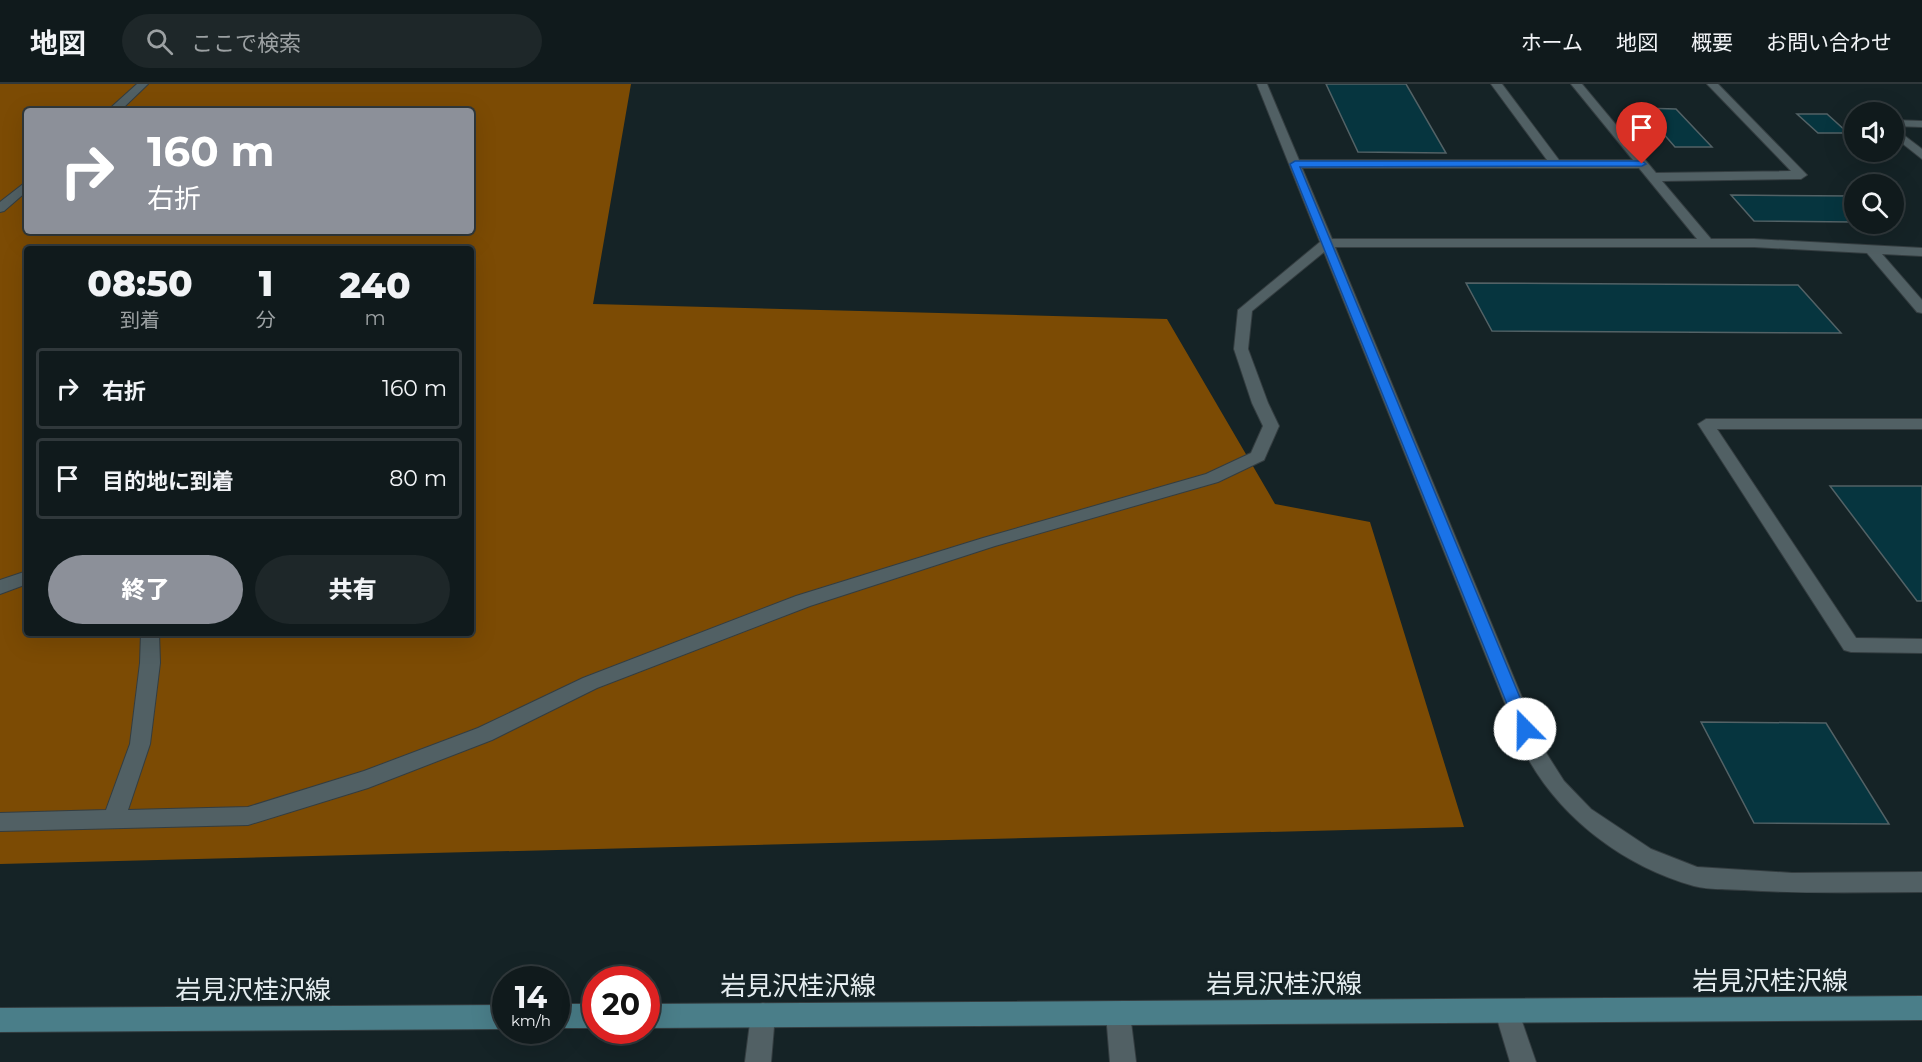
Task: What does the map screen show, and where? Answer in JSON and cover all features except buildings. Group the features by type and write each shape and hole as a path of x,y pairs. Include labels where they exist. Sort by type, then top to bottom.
{"main road":[{"name":"岩見沢桂沢線","path":"660,1016 1922,1008"},
{"name":"岩見沢桂沢線","path":"0,1020 492,1017"}],"street":[{"path":"116,108 143,84"},
{"path":"1262,84 1534,751 1557,787 1583,815 1643,855 1696,877 1792,882 1922,882"},
{"path":"1496,84 1556,164"},
{"path":"1576,84 1707,243"},
{"path":"1653,177 1801,175 1712,84"},
{"path":"1904,123 1922,124"},
{"path":"1904,139 1922,155"},
{"path":"1295,164 1642,164"},
{"path":"0,208 24,188"},
{"path":"0,822 248,816 368,779 485,734 590,683 802,601 989,542 1212,478 1258,456 1271,426 1260,403 1241,349 1245,310 1327,243 1707,243 1870,248 1922,252"},
{"path":"1870,248 1922,309"},
{"path":"1922,424 1706,424 1851,645 1922,646"},
{"path":"0,586 24,579"},
{"path":"114,819 140,744 150,663 150,636"},
{"path":"1507,1011 1523,1062"},
{"path":"1118,1014 1123,1062"},
{"path":"758,1062 763,1015"}],"shaded area":[{"path":"0,84 631,84 593,304 1167,319 1275,504 1370,522 1464,827 0,864"}],"route":[{"path":"1525,729 1295,164 1642,164"}]}
